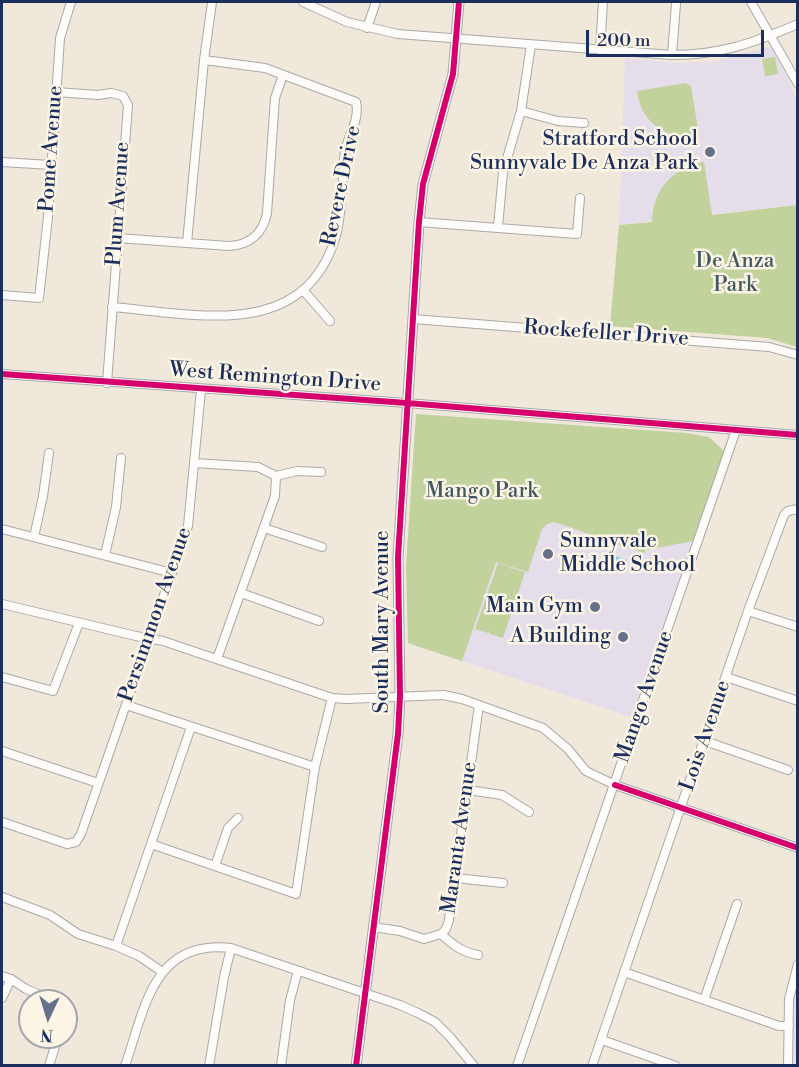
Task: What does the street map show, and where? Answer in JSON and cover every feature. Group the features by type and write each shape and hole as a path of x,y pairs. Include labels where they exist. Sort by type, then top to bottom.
{"main road":[{"name":"South Mary Avenue","path":"356,1065 393,783 400,696 398,557 419,222 423,184 453,74 459,2"}],"street":[{"name":"Pome Avenue","path":"2,295 39,298 60,38 71,2"},
{"path":"187,243 204,60 212,2"},
{"path":"303,2 326,14 367,28 398,34 672,56 715,53 748,45 798,24"},
{"path":"367,28 376,2"},
{"path":"600,50 603,2"},
{"path":"751,2 798,84"},
{"path":"672,56 676,4"},
{"path":"498,227 503,172 521,111 531,45"},
{"path":"117,238 235,246 252,239 262,228 267,213 275,98 283,75 258,67 204,60"},
{"name":"Revere Drive","path":"112,307 235,317 270,309 303,290 311,282 326,260 339,220 345,150 358,110 356,102 283,75"},
{"name":"Plum Avenue","path":"56,92 83,95 118,94 126,100 128,105 107,383"},
{"path":"521,111 558,121 584,123"},
{"path":"2,162 51,165"},
{"path":"419,222 577,234 580,198"},
{"path":"303,290 330,321"},
{"name":"Rockefeller Drive","path":"413,319 769,347 798,355"},
{"name":"West Remington Drive","path":"2,374 407,403 798,435"},
{"name":"Persimmon Avenue","path":"2,824 67,844 76,842 81,834 188,526 201,390"},
{"name":"Mango Avenue","path":"517,1065 736,430"},
{"path":"34,537 49,453"},
{"path":"105,555 116,507 121,458"},
{"path":"194,463 258,467 276,476 297,471 321,472"},
{"path":"217,659 264,528 274,496 276,476"},
{"name":"Lois Avenue","path":"592,1065 748,611 784,516 788,511 798,509"},
{"path":"264,528 322,547"},
{"path":"2,529 172,573"},
{"path":"241,593 319,621"},
{"path":"2,604 163,641 332,698 443,695 479,705 543,728 568,749 586,771 615,785 798,848"},
{"path":"748,611 798,627"},
{"path":"2,677 53,691 79,622"},
{"path":"726,677 798,701"},
{"path":"151,844 296,894 315,768 332,698"},
{"path":"126,705 315,768"},
{"name":"Maranta Avenue","path":"373,927 400,931 424,939 441,934 449,920 479,705"},
{"path":"116,946 191,727"},
{"path":"705,741 788,770"},
{"path":"2,751 98,783"},
{"path":"468,790 502,795 529,812"},
{"path":"215,866 228,828 238,818"},
{"path":"456,878 503,883"},
{"path":"2,897 50,915 78,934 139,956 161,971"},
{"path":"704,1000 737,904"},
{"path":"441,934 458,949 478,955"},
{"path":"125,1065 153,986 161,971 181,956 199,948 214,946 231,948 400,1005 435,1022 474,1065"},
{"path":"209,1065 231,948"},
{"path":"788,1065 789,999 798,964"},
{"path":"281,1065 290,1000 298,971"},
{"path":"624,972 779,1026 789,1026"},
{"path":"2,976 26,989"},
{"path":"2,998 10,979"},
{"path":"602,1040 676,1065"},
{"path":"49,1065 54,1049"}],"shaded area":[{"name":"Stratford School Sunnyvale De Anza Park","path":"767,47 775,51 797,100 797,205 619,225 625,58 676,63 710,62"},
{"name":"Mango Park","path":"416,414 686,433 709,437 724,451 631,717 408,643 406,567"},
{"path":"797,982 797,1065 794,1065 793,994"}],"green space":[{"path":"775,57 778,74 765,76 762,59"},
{"path":"686,83 691,86 699,135 677,135 658,128 644,113 637,91"},
{"name":"De Anza Park","path":"704,162 712,215 797,205 797,347 767,338 610,326 619,225 652,222 656,200 666,182 683,170"},
{"name":"Mango Park","path":"416,414 686,433 709,437 724,451 693,541 646,550 644,553 554,522 542,529 528,572 496,562 462,661 408,643 406,567"},
{"path":"498,563 511,567 510,570 512,568 525,572 503,638 490,634 490,631 488,633 475,629"}],"water":[{"path":"607,553 627,560 622,571 603,564"}],"cycle path":[{"path":"356,1066 398,734 400,696 398,557 419,222 423,184 453,74 459,2"},
{"path":"2,374 407,403 798,435"},
{"path":"615,785 798,848"}],"place":[{"name":"Stratford School Sunnyvale De Anza Park","path":"710,152"},
{"name":"Sunnyvale Middle School","path":"548,554"},
{"name":"Main Gym","path":"595,607"},
{"name":"A Building","path":"623,637"}]}
